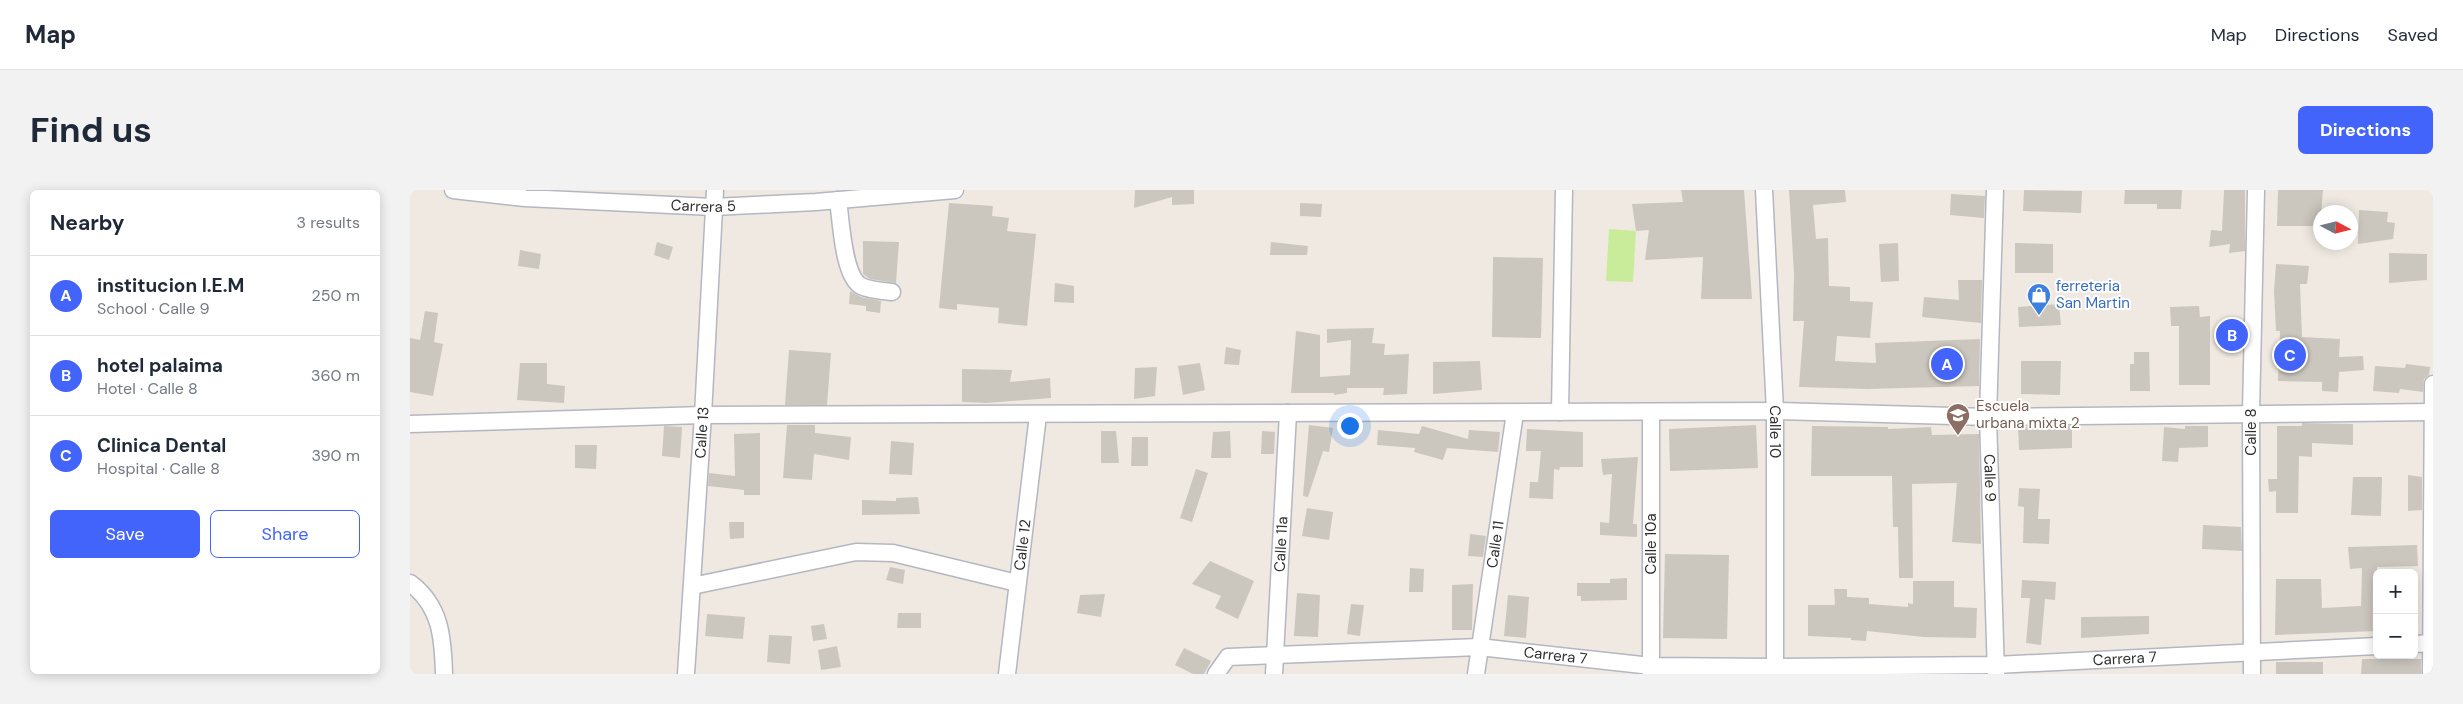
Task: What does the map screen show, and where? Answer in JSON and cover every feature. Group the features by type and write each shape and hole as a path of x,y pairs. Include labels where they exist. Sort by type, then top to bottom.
{"street":[{"name":"Carrera 5","path":"453,190 525,198 713,207 838,200 955,190"},
{"name":"Calle 13","path":"686,674 715,190"},
{"path":"1560,412 1564,190"},
{"name":"Calle 10","path":"1764,190 1774,411 1775,671"},
{"name":"Calle 9","path":"1995,190 1988,417 1996,669"},
{"name":"Calle 8","path":"2252,674 2251,412 2256,190"},
{"path":"838,200 848,267 855,281 862,287 892,292"},
{"path":"2431,674 2433,384"},
{"path":"410,424 703,415 1651,413 1774,411 1988,417 2251,412 2433,412"},
{"name":"Calle 11a","path":"1274,674 1288,413"},
{"name":"Calle 11","path":"1476,674 1515,413"},
{"name":"Calle 10a","path":"1651,413 1651,670"},
{"name":"Calle 12","path":"1007,674 1038,415"},
{"path":"692,586 856,552 893,554 1017,583"},
{"path":"410,583 427,599 438,619 443,636 444,674"},
{"path":"2418,644 2432,643"},
{"name":"Carrera 7","path":"1216,674 1228,657 1479,647 1651,670 1775,671 1996,669 2252,652 2373,646"}],"green space":[{"path":"1609,229 1636,231 1633,282 1606,281"}],"building":[{"path":"1135,190 1194,190 1194,204 1172,205 1172,197 1134,208"},
{"path":"1681,190 1744,190 1752,299 1701,299 1703,257 1645,260 1649,230 1636,231 1632,204 1683,202"},
{"path":"1789,190 1845,190 1846,202 1813,205 1816,239 1828,238 1829,286 1850,287 1850,301 1873,302 1870,338 1837,336 1835,361 1876,363 1875,343 1980,339 1979,386 1868,389 1799,387 1804,321 1793,321 1794,273"},
{"path":"2024,190 2082,191 2081,213 2023,211"},
{"path":"2125,190 2182,190 2181,209 2157,209 2157,204 2124,204"},
{"path":"2224,190 2245,190 2245,251 2229,253 2230,244 2209,247 2211,230 2222,231"},
{"path":"2278,190 2323,190 2322,205 2313,205 2313,226 2277,226"},
{"path":"1951,194 1985,196 1984,218 1950,215"},
{"path":"949,203 993,206 992,216 1009,218 1007,231 1036,234 1027,326 998,323 999,308 957,304 957,310 939,308"},
{"path":"1300,203 1322,204 1321,217 1300,216"},
{"path":"2359,210 2388,212 2387,222 2395,223 2393,239 2358,244"},
{"path":"863,241 899,242 896,283 870,279 863,274"},
{"path":"657,242 673,247 669,260 654,255"},
{"path":"1271,242 1308,246 1307,255 1270,255"},
{"path":"1898,243 1899,281 1881,282 1879,244"},
{"path":"2015,243 2053,244 2053,273 2015,273"},
{"path":"520,250 541,254 539,269 518,266"},
{"path":"2389,253 2427,254 2427,280 2389,283"},
{"path":"1493,257 1543,258 1541,338 1492,337"},
{"path":"2276,264 2309,266 2307,284 2300,284 2302,337 2340,339 2339,357 2363,356 2364,370 2339,372 2338,392 2322,391 2322,382 2278,381 2280,331 2276,331 2274,291"},
{"path":"1958,280 1982,280 1981,323 1922,317 1924,297 1959,300"},
{"path":"1055,283 1074,286 1074,303 1054,302"},
{"path":"850,291 861,297 881,301 880,313 866,311 866,306 849,304"},
{"name":"ferreteria San Martin","path":"2059,304 2061,325 2019,327 2018,307"},
{"path":"2199,306 2200,317 2210,316 2210,385 2179,385 2179,326 2171,326 2170,307"},
{"path":"425,311 438,313 434,342 443,344 433,396 410,392 410,338 420,340"},
{"path":"1374,328 1372,343 1385,344 1384,355 1409,354 1407,394 1383,395 1384,388 1347,388 1347,393 1334,395 1334,393 1291,393 1296,331 1320,335 1320,377 1350,375 1351,340 1327,343 1327,329"},
{"path":"1226,347 1241,350 1239,365 1224,364"},
{"path":"789,350 831,353 827,405 785,405"},
{"path":"2134,352 2149,352 2150,391 2130,391 2130,364 2134,364"},
{"path":"1480,361 1482,390 1433,394 1433,362"},
{"path":"2021,361 2061,361 2060,395 2021,394"},
{"path":"520,363 547,363 547,384 565,386 564,403 517,400"},
{"path":"1200,363 1205,390 1183,395 1178,366"},
{"path":"2406,364 2430,367 2429,375 2424,379 2423,392 2400,389 2399,393 2373,391 2375,366 2405,368"},
{"path":"1157,367 1155,396 1134,399 1135,368"},
{"path":"962,369 1012,370 1010,382 1050,378 1051,398 987,403 962,402"},
{"path":"2302,423 2353,424 2353,445 2312,443 2312,457 2299,456 2298,513 2276,513 2276,491 2269,492 2268,479 2277,479 2277,426 2302,426"},
{"path":"787,425 815,425 815,433 851,437 849,460 814,454 812,480 783,478"},
{"path":"1309,425 1333,428 1329,452 1323,451 1308,497 1303,496"},
{"path":"1756,425 1758,468 1670,471 1669,429"},
{"path":"664,426 682,427 680,458 662,456"},
{"path":"1422,426 1468,439 1469,430 1500,432 1498,452 1447,448 1443,460 1414,452 1415,448 1377,445 1378,430 1419,434"},
{"path":"1812,426 1888,427 1888,429 1931,427 1932,435 1979,434 1981,544 1952,542 1957,483 1912,484 1913,578 1899,578 1898,527 1893,527 1892,476 1811,476"},
{"path":"2072,426 2072,448 2019,450 2018,427"},
{"path":"2185,426 2208,426 2208,447 2179,448 2178,462 2162,461 2164,427 2185,429"},
{"path":"1527,429 1583,432 1583,467 1560,467 1559,470 1554,469 1553,499 1529,498 1530,482 1538,482 1541,451 1526,451"},
{"path":"1101,431 1116,431 1119,463 1101,463"},
{"path":"1230,431 1231,458 1211,458 1213,432"},
{"path":"1262,431 1275,432 1274,454 1261,454"},
{"path":"760,433 760,495 744,495 744,490 708,486 709,473 735,476 734,434"},
{"path":"1132,437 1148,437 1148,466 1131,466"},
{"path":"891,441 914,443 912,475 889,474"},
{"path":"575,445 597,445 596,469 575,468"},
{"path":"1638,457 1633,524 1637,524 1637,537 1600,535 1600,522 1609,523 1612,474 1603,475 1601,459"},
{"path":"1196,469 1208,473 1192,522 1180,518"},
{"path":"2408,475 2422,477 2422,510 2408,511"},
{"path":"2353,477 2382,477 2381,516 2351,515"},
{"path":"2019,488 2040,489 2038,519 2050,519 2049,544 2023,543 2024,507 2018,506"},
{"path":"918,497 920,514 862,515 862,500 896,501 896,498"},
{"path":"1307,508 1333,512 1329,540 1302,536"},
{"path":"729,522 744,522 744,538 730,539"},
{"path":"2203,525 2241,527 2242,551 2202,549"},
{"path":"1470,534 1486,536 1483,557 1468,556"},
{"path":"2417,545 2418,566 2377,567 2377,569 2373,569 2373,631 2275,635 2276,579 2321,579 2322,608 2361,606 2362,568 2350,569 2348,547"},
{"path":"1665,554 1729,555 1727,639 1663,638"},
{"path":"1210,561 1254,581 1238,619 1215,608 1221,596 1192,584"},
{"path":"890,567 905,570 903,584 886,580"},
{"path":"1410,568 1424,569 1423,592 1409,592"},
{"path":"1627,578 1627,600 1581,601 1581,596 1577,596 1577,583 1610,583 1610,579"},
{"path":"2022,580 2056,582 2055,600 2045,599 2041,645 2026,643 2030,598 2021,598"},
{"path":"1913,581 1954,581 1954,607 1977,608 1976,638 1924,637 1867,631 1866,641 1851,640 1851,638 1808,636 1808,605 1835,605 1834,589 1847,589 1847,597 1869,598 1869,604 1908,607 1908,603 1913,604"},
{"path":"1473,584 1472,630 1452,630 1452,585"},
{"path":"1297,593 1320,595 1318,637 1294,636"},
{"path":"1105,594 1101,617 1077,613 1080,595"},
{"path":"1508,595 1529,597 1526,638 1504,636"},
{"path":"1351,604 1364,605 1360,636 1347,634"},
{"path":"898,613 921,613 921,628 897,628"},
{"path":"707,614 745,617 743,639 705,636"},
{"path":"2149,616 2149,634 2081,638 2081,617"},
{"path":"824,624 827,639 813,641 811,626"},
{"path":"769,635 792,636 790,664 767,662"},
{"path":"837,646 841,667 821,670 818,650"},
{"path":"1184,648 1211,661 1204,674 1193,674 1175,665"},
{"path":"2362,659 2421,659 2421,674 2361,674"},
{"path":"2276,662 2323,662 2323,674 2276,674"}],"place":[{"name":"ferreteria San Martin","path":"2039,316"},
{"name":"hotel palaima","path":"2232,335"},
{"name":"Clinica Dental","path":"2290,355"},
{"name":"institucion I.E.M","path":"1947,364"},
{"name":"Escuela urbana mixta 2","path":"1958,436"}]}
